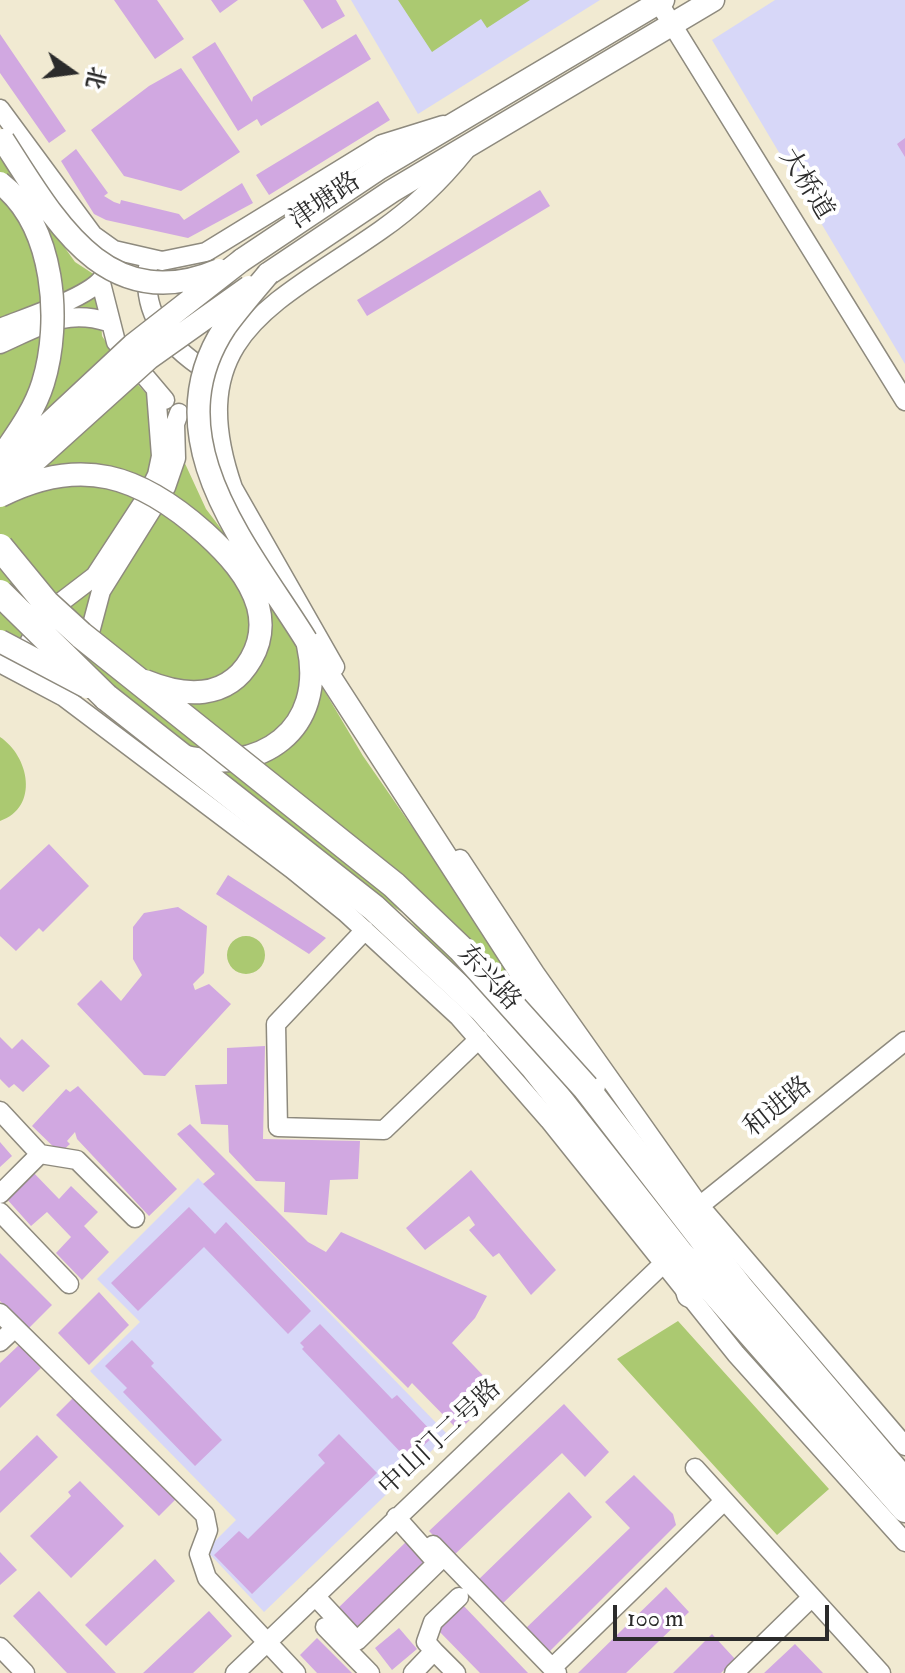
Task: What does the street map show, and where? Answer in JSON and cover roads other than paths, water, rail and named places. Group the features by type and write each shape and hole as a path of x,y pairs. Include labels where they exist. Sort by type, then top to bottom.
{"highway":[{"name":"东兴路","path":"0,547 46,603 126,673 394,885 461,949 693,1211 795,1370 905,1509"},
{"name":"东兴路","path":"0,593 106,697 177,755 207,768 374,908 483,1010 533,1066 679,1265 795,1370 905,1482"},
{"path":"693,1211 722,1234"}],"main road":[{"name":"津塘路","path":"0,494 149,358 268,274 392,191 465,151 713,0"},
{"name":"津塘路","path":"0,469 133,345 242,260 378,169 465,120 659,1"},
{"path":"1,138 65,233 105,265 124,274 175,281 201,277 242,260"},
{"path":"0,183 19,204 35,233 48,276 52,318 48,364 42,387 0,459"},
{"path":"268,274 224,329 202,385 201,443 220,504 618,1125"},
{"path":"0,494 40,478 60,474 83,473 127,481 185,516 215,542 243,574 252,590 261,622 254,654 240,675 219,690 194,694 167,690 126,673"},
{"path":"207,768 260,754 293,729 304,709 309,684 306,640"},
{"path":"0,641 106,697"}],"street":[{"name":"大桥道","path":"659,1 905,401"},
{"path":"0,109 74,214 93,235 114,250 149,260 176,260 206,252 382,144 465,120"},
{"path":"465,151 435,187 400,216 267,305 238,337 221,380 219,412 222,456 233,488 336,669 693,1211"},
{"path":"114,250 101,283 108,322 116,342 156,391 179,413 219,412"},
{"path":"149,260 145,289 150,313 187,360 221,380"},
{"path":"0,328 101,283"},
{"path":"0,344 68,315 89,315 108,322"},
{"path":"156,391 161,456 157,475 144,501 95,576 44,615 8,666 64,697 292,869 365,930 479,1039 679,1265 736,1354 905,1542"},
{"path":"64,697 84,656 101,591 166,487 176,458 175,424 179,413"},
{"path":"365,930 276,1024 278,1127 384,1130 479,1039"},
{"name":"和进路","path":"693,1211 905,1041"},
{"path":"0,1111 40,1154 77,1160 135,1218"},
{"path":"0,1194 40,1154"},
{"path":"0,1212 69,1284"},
{"path":"722,1234 905,1446"},
{"name":"中山门二号路","path":"235,1673 679,1265"},
{"path":"0,1313 205,1515 209,1521 199,1554 202,1569 296,1673"},
{"path":"0,1342 15,1328"},
{"path":"695,1468 881,1673"},
{"path":"423,1534 554,1670 724,1501"},
{"path":"317,1599 357,1641 369,1630 437,1563 398,1520"},
{"path":"456,1673 426,1642 433,1622 459,1597"},
{"path":"734,1673 811,1598"},
{"path":"325,1627 370,1673"},
{"name":"中山门二号路","path":"244,1673 269,1645"},
{"path":"0,1647 25,1673"},
{"path":"413,1673 434,1651"},
{"path":"0,1657 16,1673"}]}
